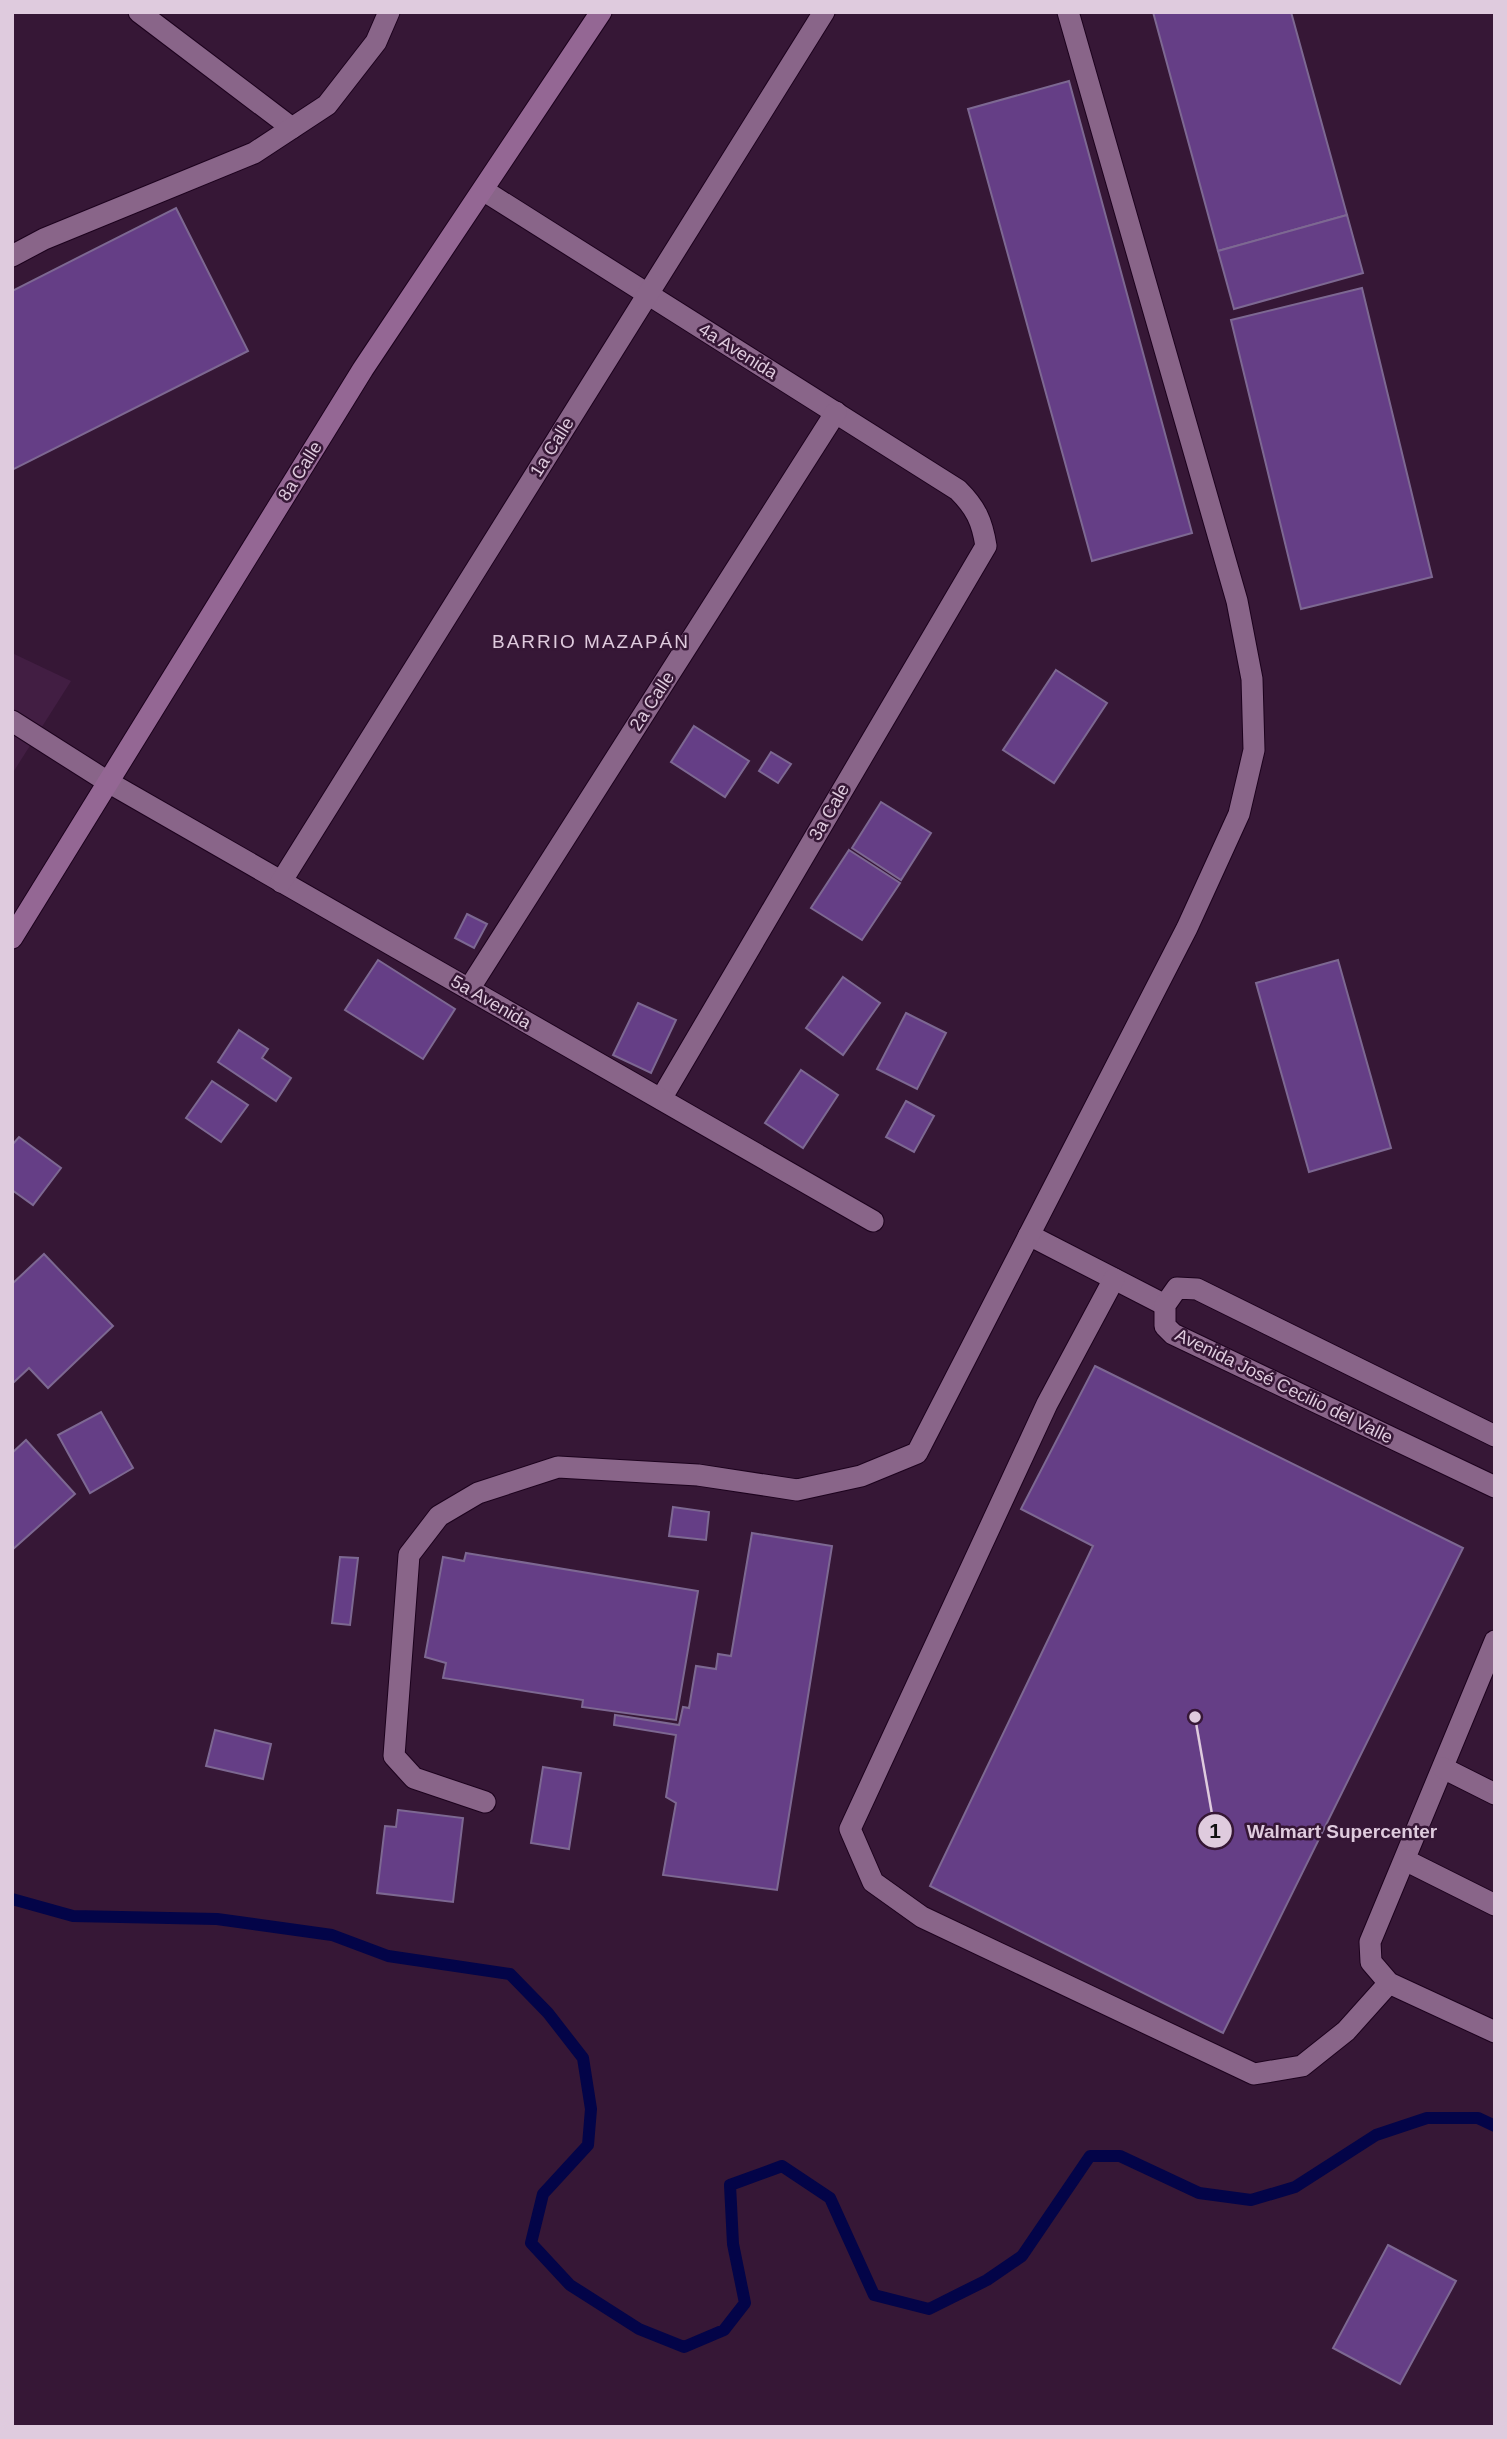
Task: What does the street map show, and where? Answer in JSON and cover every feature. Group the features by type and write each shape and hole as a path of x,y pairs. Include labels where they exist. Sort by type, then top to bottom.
{"street":[{"path":"139,12 292,128"},
{"path":"12,256 44,239 254,153 327,105 376,42 389,12"},
{"name":"8a Calle","path":"12,938 363,369 601,12"},
{"name":"1a Calle","path":"281,882 824,12"},
{"path":"485,1802 414,1778 394,1756 409,1555 439,1516 478,1493 558,1467 698,1475 797,1490 861,1476 917,1453 1188,928 1239,814 1254,750 1252,679 1237,601 1068,12"},
{"name":"4a Avenida","path":"483,190 958,489 974,506 982,522"},
{"name":"2a Calle","path":"468,989 836,412"},
{"name":"3a Cale","path":"661,1099 986,546 982,522"},
{"name":"5a Avenida","path":"12,721 108,782 873,1221"},
{"path":"1030,1235 1165,1305"},
{"path":"1115,1279 1047,1404 850,1829 873,1882 922,1917 1254,2074 1302,2066 1346,2031 1389,1983"},
{"name":"Avenida José Cecilio del Valle","path":"1495,1436 1197,1289 1177,1288 1165,1305 1165,1326 1173,1334 1495,1488"},
{"path":"1495,1642 1486,1687 1443,1768 1370,1942 1371,1962 1389,1983 1495,2032"},
{"path":"1443,1768 1495,1794"},
{"path":"1405,1860 1495,1905"}],"shaded area":[{"path":"12,653 71,681 12,774"}],"building":[{"path":"1153,12 1291,12 1347,215 1218,251"},
{"path":"1069,81 1192,533 1092,561 968,109"},
{"path":"176,208 248,351 12,470 12,291"},
{"path":"1347,215 1363,273 1234,309 1218,251"},
{"path":"1362,288 1432,577 1301,609 1231,320"},
{"path":"1056,670 1107,703 1054,783 1003,750"},
{"path":"694,726 749,761 725,797 671,762"},
{"path":"771,752 791,764 778,783 759,771"},
{"path":"881,802 931,833 901,880 852,848"},
{"path":"849,850 900,883 862,940 811,908"},
{"path":"467,914 487,924 474,948 455,938"},
{"path":"378,960 455,1009 423,1059 345,1010"},
{"path":"1338,960 1391,1148 1309,1172 1256,983"},
{"path":"843,977 880,1003 843,1055 806,1028"},
{"path":"638,1003 676,1020 651,1073 613,1055"},
{"path":"906,1013 946,1033 917,1089 877,1069"},
{"path":"239,1030 268,1049 262,1058 291,1078 276,1101 218,1062"},
{"path":"801,1070 838,1095 803,1148 765,1123"},
{"path":"212,1081 248,1105 221,1142 186,1118"},
{"path":"906,1101 934,1116 914,1152 886,1137"},
{"path":"19,1137 61,1168 33,1205 12,1190 12,1145"},
{"path":"44,1254 113,1326 48,1388 29,1368 12,1384 12,1284"},
{"path":"1095,1366 1463,1548 1223,2033 930,1886 1093,1546 1021,1509"},
{"path":"101,1412 133,1468 90,1493 58,1435"},
{"path":"26,1440 75,1494 12,1550 12,1453"},
{"path":"673,1507 709,1512 706,1540 669,1536"},
{"path":"752,1533 832,1546 777,1890 663,1875 676,1803 666,1797 676,1735 614,1725 615,1715 679,1725 683,1707 689,1708 696,1666 716,1669 718,1654 731,1656"},
{"path":"466,1553 698,1591 676,1720 582,1707 583,1700 443,1678 446,1663 425,1657 443,1557 464,1561"},
{"path":"340,1557 358,1558 350,1625 332,1623"},
{"path":"215,1730 271,1744 263,1779 206,1766"},
{"path":"543,1767 581,1773 569,1849 531,1843"},
{"path":"398,1810 463,1818 453,1902 377,1893 385,1826 396,1827"},
{"path":"1388,2245 1456,2281 1400,2384 1333,2348"}],"waterway":[{"path":"12,1899 73,1916 217,1919 332,1935 388,1956 510,1974 548,2013 583,2058 591,2109 588,2145 543,2194 531,2243 570,2285 639,2329 684,2347 724,2330 745,2303 733,2244 730,2185 782,2166 830,2198 874,2295 929,2309 987,2280 1022,2256 1090,2156 1120,2156 1199,2193 1251,2200 1295,2187 1376,2135 1427,2118 1478,2118 1495,2126"}],"place":[{"name":"Walmart Supercenter","path":"1195,1717"}],"district":[{"name":"BARRIO MAZAPÁN","path":"591,641"}]}
